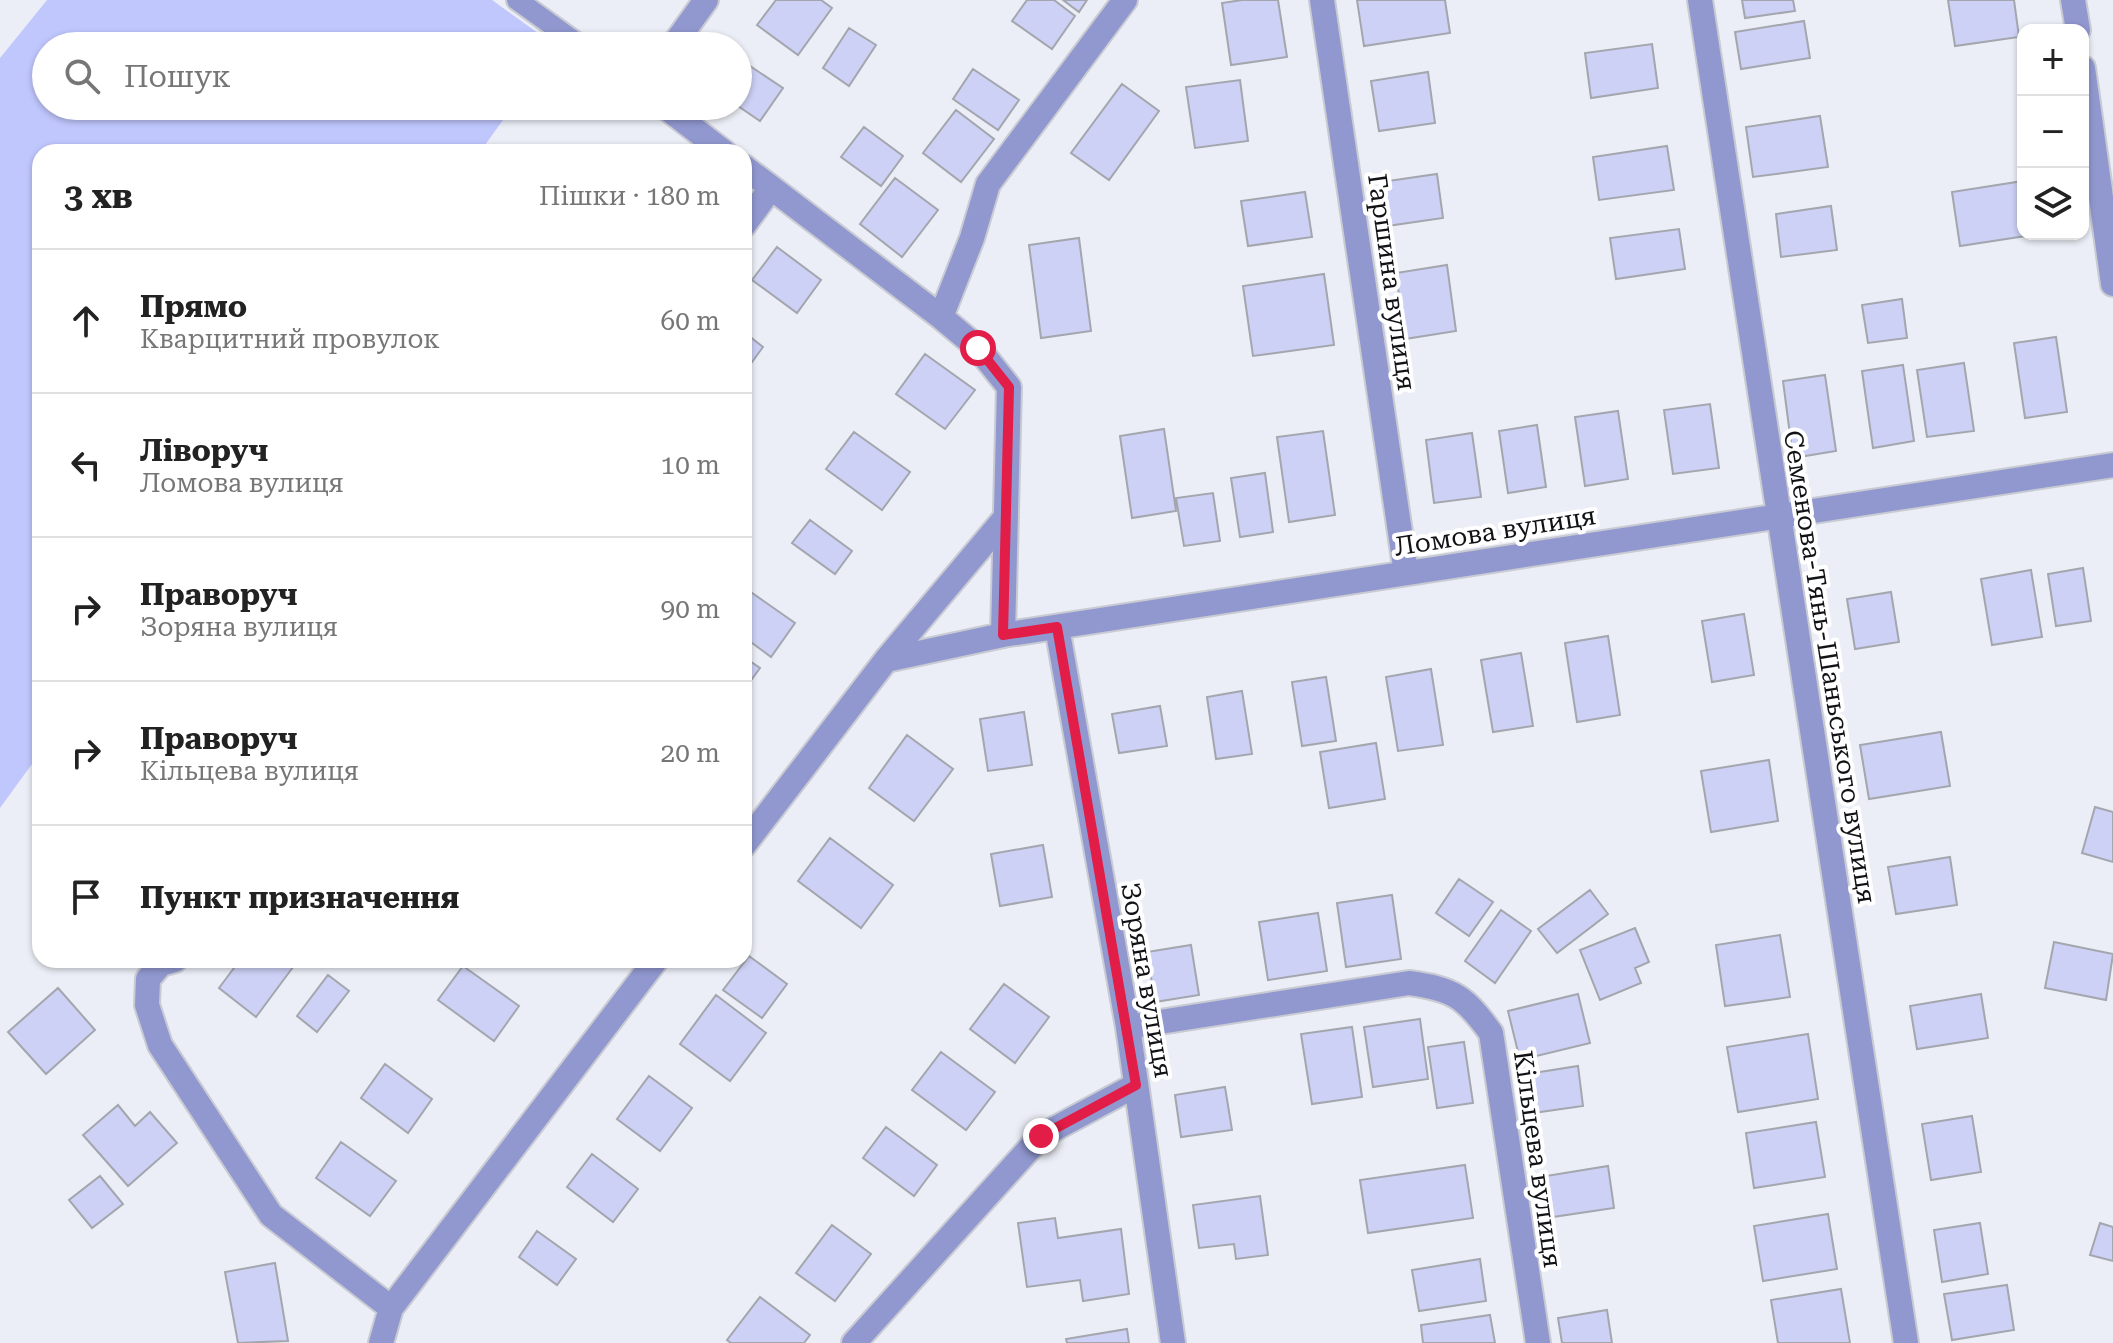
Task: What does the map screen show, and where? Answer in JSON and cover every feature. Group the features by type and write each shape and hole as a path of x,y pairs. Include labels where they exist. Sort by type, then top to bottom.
{"street":[{"path":"683,32 706,0"},
{"path":"941,317 972,238 988,184 1125,0"},
{"name":"Гаршина вулиця","path":"1322,0 1406,573"},
{"name":"Семенова-Тянь-Шаньського вулиця","path":"1700,0 1906,1343"},
{"path":"2073,0 2077,24"},
{"path":"2087,96 2113,284"},
{"path":"682,120 714,144"},
{"path":"752,173 941,317 978,348 1009,387 1003,635"},
{"path":"752,214 771,188"},
{"name":"Ломова вулиця","path":"886,660 1003,635 2113,465"},
{"path":"752,835 886,660 1006,517"},
{"name":"Зоряна вулиця","path":"1057,627 1128,1027 1173,1343"},
{"path":"158,968 148,979 147,1005 160,1045 271,1215 391,1308"},
{"path":"381,1343 391,1308 650,968"},
{"name":"Кільцева вулиця","path":"1128,1027 1409,983 1441,987 1471,1005 1491,1033 1538,1343"},
{"path":"854,1343 1041,1136 1136,1085"}],"lane":[{"path":"517,0 562,32"}],"shaded area":[{"path":"47,0 492,0 537,32 32,32 32,120 503,120 486,144 32,144 32,764 0,808 0,58"}],"building":[{"path":"776,0 821,0 832,8 798,55 757,25"},
{"path":"1027,0 1054,0 1075,16 1052,49 1012,21"},
{"path":"1063,0 1087,0 1079,12"},
{"path":"1278,0 1287,57 1231,65 1222,3"},
{"path":"1357,0 1445,0 1450,33 1364,46"},
{"path":"1742,0 1793,0 1795,11 1745,18"},
{"path":"1948,0 2014,0 2017,37 1955,46"},
{"path":"1804,21 1810,58 1741,69 1735,32"},
{"path":"849,28 876,45 849,86 823,68"},
{"path":"1652,44 1658,88 1591,98 1585,53"},
{"path":"752,67 783,88 760,121 752,116"},
{"path":"973,69 1019,100 998,130 953,99"},
{"path":"1428,72 1435,123 1379,131 1371,81"},
{"path":"1240,80 1248,141 1195,148 1186,87"},
{"path":"1122,84 1159,111 1109,180 1071,153"},
{"path":"956,110 994,139 961,182 923,153"},
{"path":"1820,116 1828,167 1753,177 1746,127"},
{"path":"864,127 903,156 881,186 841,157"},
{"path":"1667,146 1674,190 1599,200 1593,157"},
{"path":"1437,174 1443,218 1387,226 1381,182"},
{"path":"895,178 938,210 902,257 860,224"},
{"path":"2017,182 2017,237 1960,246 1952,192"},
{"path":"1305,192 1312,237 1248,246 1241,201"},
{"path":"1831,206 1837,250 1781,257 1776,214"},
{"path":"1679,229 1685,269 1616,279 1610,238"},
{"path":"1079,238 1091,331 1041,338 1029,245"},
{"path":"777,247 821,280 797,313 752,280"},
{"path":"1447,265 1456,331 1405,339 1396,273"},
{"path":"1324,274 1334,345 1253,356 1243,286"},
{"path":"1902,299 1907,338 1868,343 1862,305"},
{"path":"2056,337 2067,412 2025,418 2014,343"},
{"path":"752,338 763,347 752,362"},
{"path":"925,354 975,390 945,429 896,394"},
{"path":"1964,363 1974,431 1927,437 1917,370"},
{"path":"1903,365 1914,441 1873,448 1862,371"},
{"path":"1825,375 1836,451 1793,458 1783,381"},
{"path":"1710,404 1719,468 1673,474 1664,410"},
{"path":"1618,411 1628,479 1585,486 1575,417"},
{"path":"1537,425 1546,487 1508,493 1499,431"},
{"path":"1164,429 1176,511 1132,518 1120,436"},
{"path":"1323,431 1335,515 1289,522 1277,437"},
{"path":"854,432 910,472 882,510 826,469"},
{"path":"1472,433 1481,497 1434,503 1426,440"},
{"path":"1265,473 1273,532 1240,537 1231,478"},
{"path":"1213,493 1220,541 1184,546 1176,498"},
{"path":"810,520 852,551 835,574 792,543"},
{"path":"2083,568 2091,621 2056,626 2048,574"},
{"path":"2031,570 2042,637 1992,645 1981,579"},
{"path":"1891,592 1899,642 1855,649 1847,599"},
{"path":"752,593 795,623 771,657 752,643"},
{"path":"1744,614 1754,675 1712,682 1702,621"},
{"path":"1608,636 1620,715 1577,722 1565,643"},
{"path":"1521,653 1533,726 1493,732 1481,660"},
{"path":"752,662 760,668 752,679"},
{"path":"1431,669 1443,745 1398,751 1386,677"},
{"path":"1326,677 1336,741 1302,746 1292,682"},
{"path":"1242,691 1252,754 1216,759 1207,697"},
{"path":"1160,706 1167,746 1119,753 1112,714"},
{"path":"1024,712 1032,765 988,771 980,719"},
{"path":"1941,732 1950,786 1869,799 1860,745"},
{"path":"907,735 953,769 914,821 869,788"},
{"path":"1376,743 1385,799 1329,808 1320,752"},
{"path":"1769,760 1778,821 1711,832 1701,771"},
{"path":"2095,807 2113,812 2113,862 2082,853"},
{"path":"830,838 893,885 861,928 798,881"},
{"path":"1043,845 1052,897 1000,906 991,854"},
{"path":"1950,857 1957,905 1896,914 1888,867"},
{"path":"1459,879 1493,902 1469,936 1436,913"},
{"path":"1590,890 1608,914 1557,953 1538,929"},
{"path":"1392,895 1401,959 1346,967 1337,903"},
{"path":"1501,910 1531,931 1495,983 1465,961"},
{"path":"1318,913 1327,971 1268,980 1259,922"},
{"path":"1635,928 1649,962 1635,968 1641,983 1600,1000 1580,950"},
{"path":"1780,935 1790,997 1725,1006 1716,945"},
{"path":"2054,942 2113,954 2106,1000 2045,988"},
{"path":"1191,945 1199,995 1155,1002 1147,952"},
{"path":"752,958 787,984 762,1018 723,990 740,968 752,968"},
{"path":"234,968 292,968 256,1017 219,988"},
{"path":"462,968 466,968 519,1006 494,1041 438,1000"},
{"path":"328,975 349,991 317,1032 297,1016"},
{"path":"1004,984 1049,1017 1015,1063 970,1029"},
{"path":"58,988 95,1030 46,1074 8,1032"},
{"path":"1578,994 1590,1043 1520,1060 1508,1011"},
{"path":"1981,994 1988,1038 1917,1049 1910,1006"},
{"path":"716,995 766,1033 730,1081 680,1044"},
{"path":"1420,1019 1428,1079 1373,1087 1364,1027"},
{"path":"1352,1027 1362,1097 1312,1104 1301,1034"},
{"path":"1808,1034 1818,1099 1738,1112 1727,1047"},
{"path":"1464,1042 1473,1103 1437,1108 1428,1047"},
{"path":"941,1052 995,1092 966,1130 912,1090"},
{"path":"385,1064 432,1099 408,1133 361,1098"},
{"path":"1578,1066 1583,1106 1526,1114 1521,1075"},
{"path":"649,1076 692,1108 660,1151 617,1119"},
{"path":"1225,1087 1232,1130 1181,1137 1175,1095"},
{"path":"118,1105 135,1126 150,1112 177,1143 128,1186 83,1135"},
{"path":"1972,1116 1981,1172 1931,1180 1922,1124"},
{"path":"1816,1122 1825,1177 1754,1188 1746,1133"},
{"path":"886,1127 937,1165 914,1196 863,1158"},
{"path":"341,1142 396,1181 370,1216 316,1178"},
{"path":"592,1154 638,1189 613,1222 567,1187"},
{"path":"1465,1165 1473,1218 1368,1233 1360,1180"},
{"path":"1608,1166 1614,1208 1546,1218 1540,1177"},
{"path":"100,1176 123,1204 92,1228 69,1200"},
{"path":"1260,1196 1268,1255 1236,1259 1234,1244 1199,1248 1193,1205"},
{"path":"1828,1214 1837,1269 1763,1281 1754,1226"},
{"path":"1055,1218 1058,1238 1121,1229 1129,1294 1083,1301 1080,1280 1027,1287 1018,1223"},
{"path":"1980,1223 1988,1274 1942,1282 1934,1230"},
{"path":"2100,1223 2113,1227 2113,1261 2090,1255"},
{"path":"832,1225 871,1254 835,1301 796,1273"},
{"path":"537,1231 576,1259 557,1285 519,1257"},
{"path":"1480,1259 1486,1301 1419,1311 1412,1270"},
{"path":"275,1263 288,1341 238,1343 225,1272"},
{"path":"2007,1285 2014,1330 1952,1340 1944,1294"},
{"path":"1841,1289 1850,1343 1778,1343 1771,1300"},
{"path":"760,1297 810,1335 804,1343 731,1343 727,1340"},
{"path":"1607,1310 1612,1343 1562,1343 1558,1318"},
{"path":"1490,1315 1495,1343 1423,1343 1421,1325"},
{"path":"1127,1329 1129,1343 1067,1343 1066,1339"}],"route":[{"path":"978,348 1009,387 1003,635 1057,627 1136,1085 1041,1136"}]}
